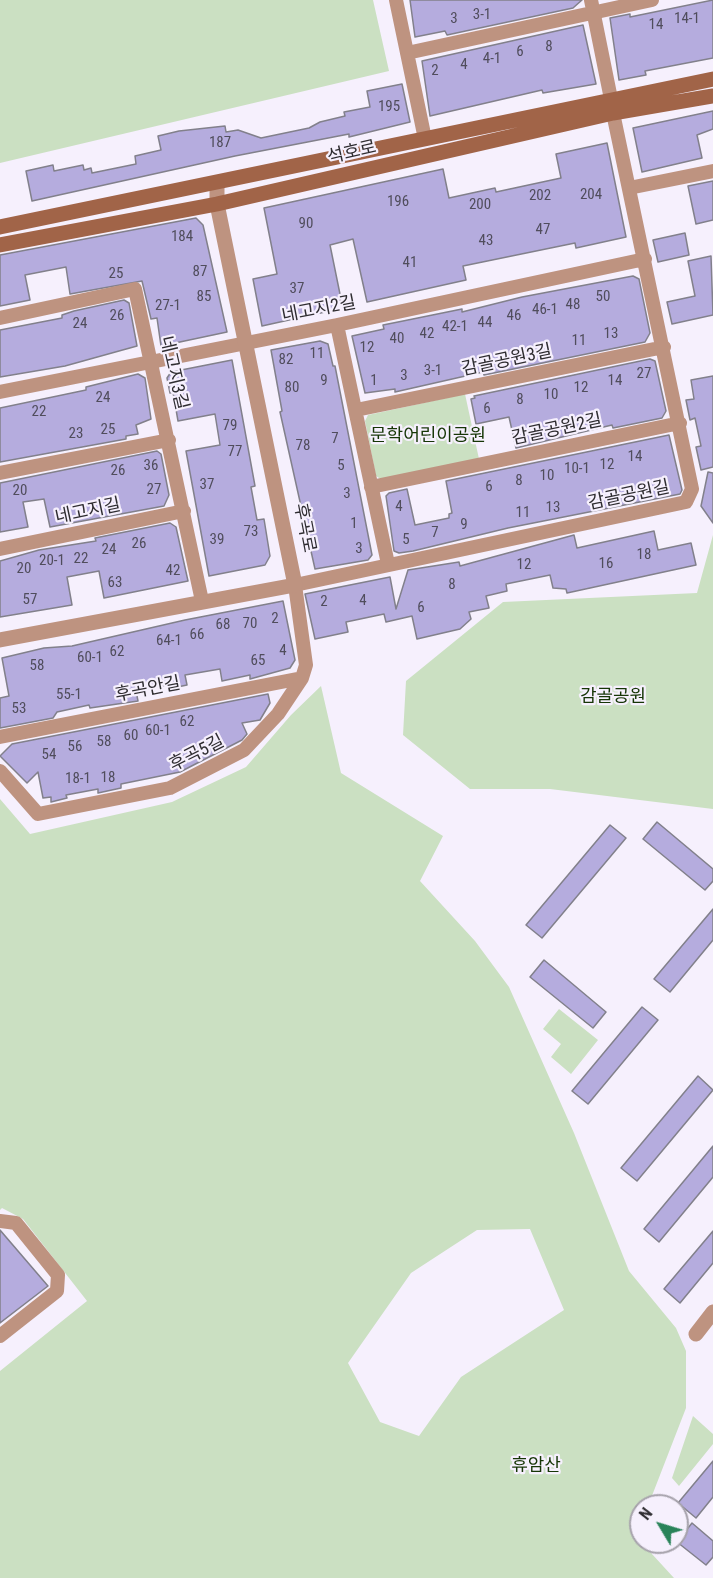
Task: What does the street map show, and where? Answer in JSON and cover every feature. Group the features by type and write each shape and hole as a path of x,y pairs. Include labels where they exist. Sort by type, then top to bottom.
{"main road":[{"name":"석호로","path":"0,245 217,204 713,79"},
{"name":"석호로","path":"0,227 217,184 425,139 612,106 713,96"}],"street":[{"path":"396,0 425,139"},
{"path":"407,53 593,6 652,0"},
{"name":"감골공원길","path":"295,585 686,502 693,489 593,6"},
{"path":"629,188 713,171"},
{"name":"후곡로","path":"217,184 217,204 295,585"},
{"name":"네고지2길","path":"0,392 246,341 337,325 645,259"},
{"name":"네고지3길","path":"0,318 135,289 202,601"},
{"path":"337,325 388,564"},
{"name":"감골공원3길","path":"356,410 664,347"},
{"name":"감골공원2길","path":"371,487 680,423"},
{"path":"0,473 169,440"},
{"name":"네고지길","path":"0,549 184,511"},
{"path":"0,640 295,585 306,665 302,678"},
{"name":"후곡안길","path":"0,737 302,678"},
{"name":"후곡5길","path":"0,771 38,814 170,788 244,750 278,714 302,678"},
{"path":"0,1221 16,1223 58,1275 57,1291 0,1336"},
{"path":"696,1334 713,1312"}],"green space":[{"path":"0,0 373,0 389,71 0,163"},
{"name":"문학어린이공원","path":"465,394 479,459 382,480 376,476 365,421 368,415"},
{"name":"감골공원","path":"713,535 713,809 550,789 470,789 403,735 406,681 503,602 697,593"},
{"name":"휴암산","path":"321,686 341,773 443,836 420,881 475,941 509,987 574,1133 629,1271 676,1328 686,1351 686,1408 653,1494 629,1494 629,1554 652,1554 674,1578 0,1578 0,1371 87,1301 23,1219 2,1208 0,1210 0,799 30,834 172,802 246,767 291,715","holes":["530,1229 564,1310 461,1377 419,1436 380,1422 348,1363 411,1273 477,1230"]},
{"path":"559,1009 598,1040 571,1074 551,1057 561,1044 543,1029"},
{"path":"693,1416 713,1434 713,1444 679,1486 672,1478"}],"building":[{"path":"410,0 582,0 573,8 447,35 445,31 415,37"},
{"path":"713,0 713,58 645,71 646,75 619,80 610,18 630,14 630,17"},
{"path":"583,25 596,84 543,93 542,90 430,116 422,61"},
{"path":"402,84 410,122 349,137 349,134 235,156 32,201 26,171 53,165 54,171 83,165 84,170 91,168 92,173 136,164 135,156 161,150 158,136 179,131 225,126 226,132 238,130 261,138 309,128 320,122 345,116 344,112 370,107 367,91"},
{"path":"713,111 713,129 697,135 702,158 642,172 633,128"},
{"path":"607,143 626,237 576,248 575,243 463,266 466,280 367,302 353,239 330,245 341,299 334,310 262,326 253,279 277,274 264,208 443,169 449,198 495,188 496,192 561,178 556,154"},
{"path":"713,181 713,220 696,224 688,186"},
{"path":"196,218 203,225 227,332 161,346 157,318 151,319 142,281 70,294 66,267 25,275 30,300 0,306 0,255"},
{"path":"685,233 689,255 658,262 653,240"},
{"path":"711,256 713,315 672,324 667,302 695,296 688,261"},
{"path":"633,276 639,279 650,333 645,342 484,375 483,372 395,392 395,389 365,393 352,336 384,329 383,325 462,309 462,312 522,297"},
{"path":"124,300 129,303 137,346 65,366 0,377 0,330 62,318 62,315 74,311"},
{"path":"320,341 328,344 333,366 335,366 372,555 368,560 315,569 280,412 282,411 271,350"},
{"path":"650,359 655,361 666,411 662,418 613,428 612,425 516,448 509,417 476,424 471,399 475,398 474,396"},
{"path":"232,360 255,486 251,487 257,520 264,519 270,556 265,565 209,576 186,451 220,445 215,414 178,421 173,392 170,393 167,378 171,372"},
{"path":"138,374 145,378 151,419 136,425 138,434 126,436 126,439 0,462 0,408 86,390 86,387"},
{"path":"713,376 713,467 701,470 696,447 701,446 695,418 690,420 686,400 694,399 691,380"},
{"path":"669,435 682,490 680,494 508,528 413,551 399,553 394,551 386,496 389,493 407,489 415,525 449,518 449,514 452,513 446,481"},
{"path":"157,451 161,454 169,495 164,506 50,527 44,499 23,502 28,527 0,532 0,483"},
{"path":"708,472 713,473 713,523 701,506"},
{"path":"170,523 176,527 188,581 104,598 99,571 67,577 72,605 0,617 0,561 39,550 96,541 95,538"},
{"path":"654,531 658,550 691,543 696,565 567,593 566,589 553,588 550,575 506,584 507,591 486,596 489,608 469,612 471,619 460,629 417,639 412,616 386,622 384,614 346,622 348,632 315,639 305,594 390,577 396,609 408,570 459,562 460,566 574,535 577,548"},
{"path":"283,601 295,660 290,668 250,679 250,675 222,681 220,669 185,675 187,685 168,689 167,685 136,691 138,701 90,708 89,705 57,712 53,718 0,728 0,698 9,696 2,658 44,648 72,646 185,620"},
{"path":"268,694 270,703 260,720 242,723 247,734 242,740 180,772 121,784 121,788 98,793 98,789 66,795 67,798 51,802 51,797 43,798 38,772 27,783 0,756 12,744"},
{"path":"657,822 713,869 713,881 705,890 643,839"},
{"path":"610,825 626,838 542,938 526,925"},
{"path":"713,909 713,940 670,992 654,979"},
{"path":"544,960 606,1012 593,1028 530,977"},
{"path":"642,1007 658,1020 588,1104 572,1091"},
{"path":"698,1076 713,1090 637,1181 621,1168"},
{"path":"713,1146 713,1177 659,1242 644,1229"},
{"path":"0,1230 48,1286 0,1323"},
{"path":"713,1231 713,1263 680,1303 664,1289"},
{"path":"713,1461 713,1497 696,1518 689,1512 689,1494 686,1494"},
{"path":"692,1523 713,1541 713,1557 706,1565 689,1552 689,1527"}]}
